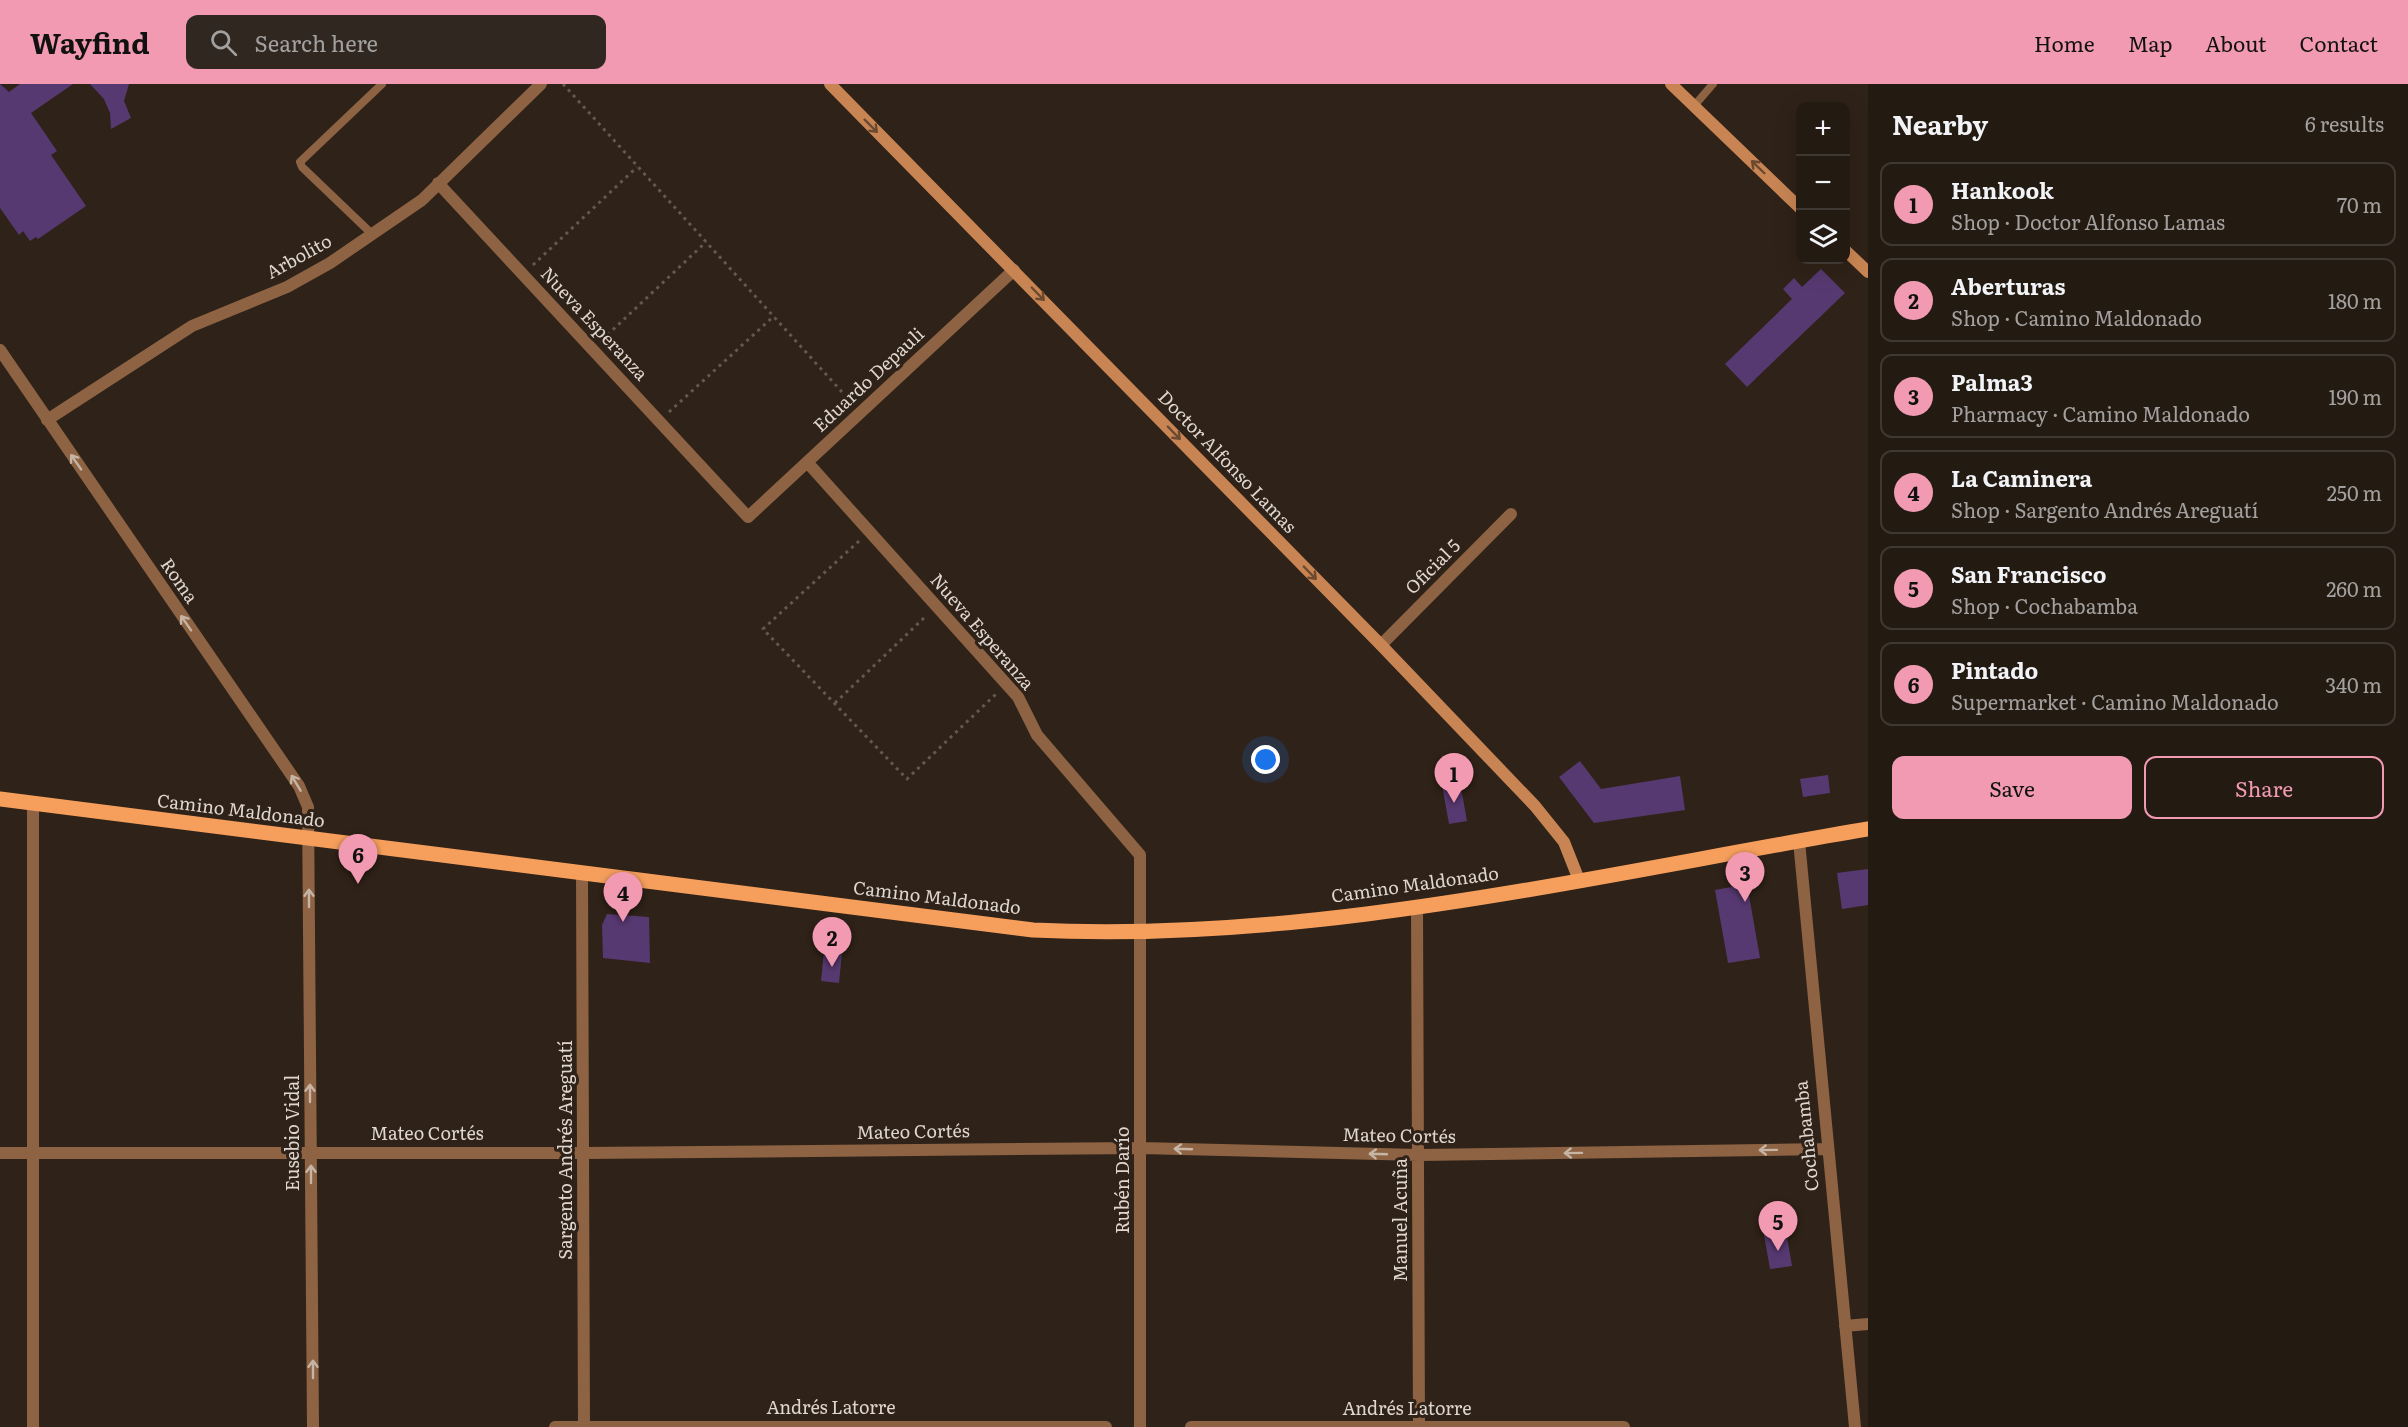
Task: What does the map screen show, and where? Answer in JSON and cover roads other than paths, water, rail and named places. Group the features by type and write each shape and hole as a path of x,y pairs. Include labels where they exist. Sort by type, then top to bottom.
{"main road":[{"name":"Camino Maldonado","path":"0,799 1033,930 1139,933 1284,924 1417,906 1868,829"}],"street":[{"name":"Arbolito","path":"47,420 192,326 287,287 330,263 422,200 541,84"},
{"name":"Doctor Alfonso Lamas","path":"830,84 1381,645 1535,806 1564,842 1579,880"},
{"path":"1671,84 1796,204"},
{"name":"Nueva Esperanza","path":"438,183 748,517"},
{"path":"1850,256 1868,272"},
{"name":"Eduardo Depauli","path":"748,517 1014,270"},
{"name":"Roma","path":"0,350 299,786 309,816 308,839"},
{"name":"Nueva Esperanza","path":"807,462 1007,684 1018,697 1037,735 1137,848 1142,863 1139,933"},
{"name":"Oficial 5","path":"1381,645 1510,514"},
{"path":"33,803 33,1427"},
{"name":"Eusebio Vidal","path":"308,839 313,1427"},
{"name":"Cochabamba","path":"1799,841 1826,1149 1855,1427"},
{"name":"Sargento Andrés Areguatí","path":"582,873 585,1153 584,1427"},
{"name":"Manuel Acuña","path":"1417,906 1419,1427"},
{"name":"Rubén Darío","path":"1139,933 1140,1427"},
{"name":"Mateo Cortés","path":"0,1153 311,1151 585,1153 1141,1148 1419,1155 1826,1149"},
{"path":"1845,1326 1868,1324"},
{"name":"Andrés Latorre","path":"555,1427 1106,1427"},
{"name":"Andrés Latorre","path":"1191,1427 1624,1427"}],"lane":[{"path":"372,234 302,167 300,162 382,84"},
{"path":"1694,106 1713,84"}],"place":[{"name":"Hankook","path":"1454,803"},
{"name":"Pintado","path":"358,884"},
{"name":"Palma3","path":"1745,902"},
{"name":"La Caminera","path":"623,922"},
{"name":"Aberturas","path":"832,967"},
{"name":"San Francisco","path":"1778,1251"}]}
